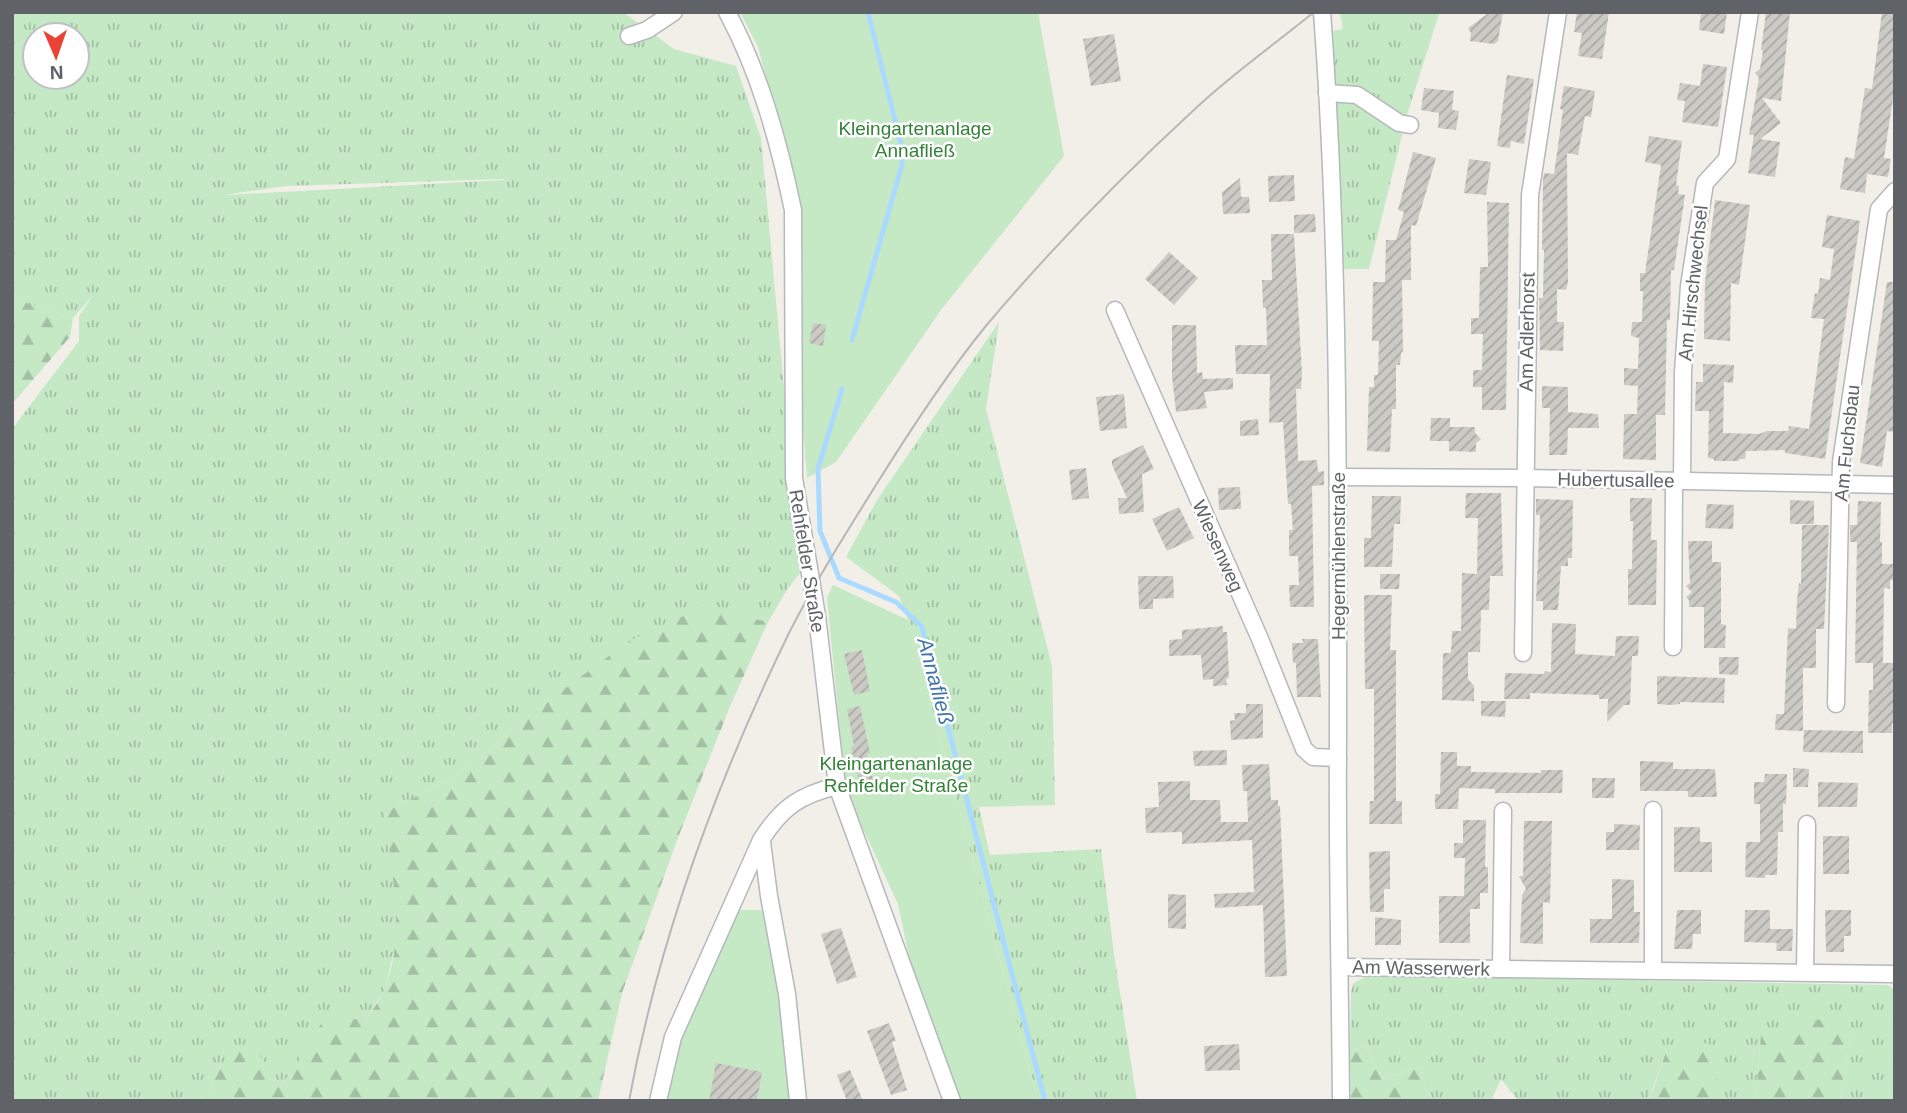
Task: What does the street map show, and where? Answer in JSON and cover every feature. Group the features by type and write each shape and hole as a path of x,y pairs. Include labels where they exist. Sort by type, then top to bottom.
{"street":[{"path":"629,36 647,30 674,12"},
{"name":"Rehfelder Straße","path":"727,12 747,51 757,80 793,211 794,478 817,616 837,786 952,1101"},
{"name":"Hegermühlenstraße","path":"1322,12 1333,204 1338,477 1340,1101"},
{"name":"Am Adlerhorst","path":"1523,653 1530,195 1558,12"},
{"name":"Am Hirschwechsel","path":"1673,647 1678,481 1689,286 1704,183 1727,159 1750,12"},
{"path":"1327,93 1357,95 1399,123 1410,125"},
{"name":"Am Fuchsbau","path":"1836,704 1840,462 1879,209 1895,191"},
{"name":"Wiesenweg","path":"1115,310 1260,639 1304,750 1313,757 1338,758"},
{"name":"Hubertusallee","path":"1338,477 1895,485"},
{"path":"658,1101 673,1037 761,840 774,820 792,804 811,793 837,786"},
{"path":"1653,810 1653,970"},
{"name":"Am Wasserwerk","path":"1501,969 1503,811"},
{"path":"1805,972 1807,824"},
{"path":"761,840 787,994 798,1101"},
{"name":"Am Wasserwerk","path":"1340,967 1895,974"}],"green space":[{"path":"12,12 623,12 674,49 736,66 761,138 801,572 768,622 703,608 624,645 540,707 455,777 385,812 396,901 396,943 385,989 365,1021 294,1069 280,1086 221,1065 205,1101 12,1101 12,429 79,341 79,316 93,295 73,318 12,298","holes":["504,180 224,195 286,186"]},
{"name":"Kleingartenanlage Annafließ","path":"740,12 1038,12 1064,156 941,310 836,462 807,478 801,401 801,207 758,47"},
{"path":"1340,12 1442,12 1439,14 1407,115 1369,269 1344,269 1333,31 1343,29"},
{"path":"12,298 73,318 70,337 12,404"},
{"path":"999,322 986,409 1052,666 1055,805 979,807 990,855 1101,849 1137,1101 1038,1101 908,620 899,596 846,557 877,500"},
{"name":"Kleingartenanlage Rehfelder Straße","path":"833,585 908,620 1038,1101 960,1101 909,957 898,904 846,792 827,598"},
{"path":"703,607 768,622 731,704 679,835 622,993 598,1101 205,1101 221,1065 251,1041 280,1086 294,1069 327,1014 365,1021 379,1000 392,966 396,923 385,812 455,777 540,707 629,641"},
{"path":"729,910 765,910 791,1101 660,1101 673,1037"},
{"path":"1368,975 1888,985 1895,991 1895,1101 1840,1101 1852,1025 1761,1034 1756,1101 1722,1101 1667,1049 1650,1096 1644,1101 1518,1101 1501,1079 1491,1101 1429,1101 1420,1067 1383,1078 1364,1044 1350,1054 1351,991 1354,983"},
{"path":"1832,1016 1852,1025 1840,1101 1756,1101 1761,1034"},
{"path":"1709,1043 1722,1101 1644,1101 1651,1096 1667,1049"},
{"path":"1364,1044 1383,1078 1420,1067 1429,1101 1351,1101 1350,1054"}],"building":[{"path":"1490,12 1503,12 1498,41 1494,44 1470,41 1471,33 1468,28"},
{"path":"1577,12 1609,12 1602,59 1578,56 1582,33 1574,32"},
{"path":"1701,12 1727,12 1724,34 1699,30"},
{"path":"1766,12 1790,12 1781,101 1762,98 1781,123 1760,139 1780,142 1775,177 1748,173 1754,135 1749,135 1759,78 1755,73 1760,69"},
{"path":"1882,12 1895,12 1895,85 1884,158 1891,159 1888,177 1867,174 1865,193 1840,189 1845,157 1854,159 1865,88 1872,89"},
{"path":"1114,34 1121,81 1091,86 1083,39"},
{"path":"1703,64 1727,67 1718,127 1682,122 1685,101 1677,100 1680,83 1700,86"},
{"path":"1507,75 1534,79 1524,144 1511,141 1510,148 1497,146"},
{"path":"1564,86 1595,91 1591,117 1585,116 1578,155 1567,153 1568,283 1566,290 1557,289 1557,322 1564,322 1563,351 1540,350 1539,298 1543,298 1544,250 1543,180 1544,173 1554,174"},
{"path":"1424,88 1454,91 1452,110 1459,111 1456,130 1438,128 1439,113 1421,110"},
{"path":"1649,136 1682,141 1676,185 1679,186 1678,194 1685,195 1674,270 1671,270 1665,415 1656,415 1656,460 1623,459 1624,414 1637,414 1638,386 1624,385 1624,368 1638,369 1639,338 1631,336 1632,322 1642,322 1643,291 1640,291 1640,273 1645,273 1661,165 1645,162"},
{"path":"1413,152 1436,158 1416,226 1411,225 1411,280 1402,280 1403,351 1400,365 1396,365 1396,409 1392,409 1390,452 1367,451 1369,387 1374,387 1374,375 1378,375 1379,341 1372,341 1373,282 1385,282 1386,240 1396,240 1404,212 1398,210"},
{"path":"1469,159 1491,162 1486,195 1464,193"},
{"path":"1294,175 1295,201 1269,202 1268,176"},
{"path":"1240,178 1241,197 1249,197 1250,213 1223,214 1222,192"},
{"path":"1715,200 1750,205 1739,285 1731,283 1730,341 1704,339 1705,282"},
{"path":"1487,202 1509,203 1506,410 1482,410 1482,387 1473,387 1473,370 1482,370 1483,334 1471,334 1471,318 1479,318 1480,267 1488,267"},
{"path":"1315,214 1316,232 1294,233 1294,215"},
{"path":"1827,215 1860,221 1825,459 1785,453 1785,450 1746,451 1745,459 1739,461 1714,461 1708,458 1709,411 1695,411 1696,382 1703,382 1703,364 1734,365 1733,383 1724,382 1723,433 1759,434 1767,431 1788,431 1789,426 1809,429 1824,319 1811,318 1820,278 1830,280 1834,249 1822,247"},
{"path":"1271,234 1294,234 1302,374 1301,389 1296,389 1298,461 1317,460 1318,472 1324,471 1324,485 1312,486 1314,607 1290,607 1289,585 1299,585 1298,556 1289,556 1289,530 1293,530 1291,504 1288,504 1283,422 1269,423 1270,374 1236,374 1235,345 1267,345 1262,280 1272,280"},
{"path":"1169,252 1198,278 1174,305 1145,279"},
{"path":"1887,282 1895,282 1895,432 1887,431 1882,467 1860,463"},
{"path":"813,323 826,325 823,346 809,343"},
{"path":"1172,325 1196,325 1197,373 1202,372 1203,379 1233,378 1233,389 1204,392 1207,408 1176,412 1172,376"},
{"path":"1542,386 1568,387 1568,412 1598,414 1599,428 1568,428 1567,455 1549,455 1550,408 1542,408"},
{"path":"1124,394 1127,428 1100,431 1096,397"},
{"path":"1431,418 1450,418 1450,427 1475,427 1475,433 1481,439 1476,443 1476,452 1449,451 1449,441 1430,441"},
{"path":"1258,419 1259,435 1240,436 1240,421"},
{"path":"1143,445 1154,469 1142,474 1144,512 1119,514 1118,498 1127,498 1112,460"},
{"path":"1086,468 1089,498 1072,500 1069,470"},
{"path":"1240,487 1241,509 1219,510 1218,488"},
{"path":"1466,493 1501,493 1503,576 1490,576 1489,610 1481,610 1480,652 1468,652 1468,679 1474,686 1474,701 1442,700 1443,653 1451,653 1452,631 1461,631 1462,573 1477,574 1478,518 1465,518"},
{"path":"1372,496 1401,496 1400,524 1394,524 1392,567 1364,567 1364,538 1371,538"},
{"path":"1630,498 1652,498 1651,540 1657,540 1656,605 1628,605 1628,569 1632,569 1633,521 1630,521"},
{"path":"1536,499 1573,500 1572,558 1568,558 1568,566 1561,566 1558,610 1543,610 1543,601 1536,601 1540,515 1536,515"},
{"path":"1790,500 1814,501 1814,524 1790,524"},
{"path":"1858,501 1881,502 1882,564 1895,564 1895,580 1890,580 1890,589 1884,588 1883,663 1855,663 1857,542 1850,542 1850,525 1857,525"},
{"path":"1707,504 1734,505 1733,529 1705,528"},
{"path":"1179,507 1194,538 1167,551 1152,519"},
{"path":"1802,525 1829,525 1824,629 1816,629 1816,668 1803,668 1803,731 1775,730 1776,714 1784,714 1788,628 1796,629 1799,583 1801,584"},
{"path":"1688,541 1712,541 1712,562 1721,562 1721,624 1726,625 1725,648 1704,648 1704,607 1689,607 1686,597 1692,592 1686,586 1690,583"},
{"path":"1380,574 1400,574 1399,589 1380,589"},
{"path":"1138,576 1173,576 1174,598 1153,599 1153,609 1139,609"},
{"path":"1364,595 1392,595 1390,650 1396,650 1396,801 1402,801 1402,824 1369,824 1370,801 1374,801 1374,689 1365,689"},
{"path":"1552,623 1576,624 1575,654 1615,656 1616,636 1639,636 1638,656 1632,656 1630,705 1624,705 1607,722 1608,699 1599,699 1599,695 1530,693 1530,699 1504,699 1505,673 1551,672"},
{"path":"1223,626 1223,632 1227,632 1227,685 1213,686 1213,679 1203,680 1201,655 1169,656 1169,640 1182,639 1182,630"},
{"path":"1302,639 1318,639 1321,697 1297,697 1296,663 1293,663 1292,643 1303,643"},
{"path":"862,650 870,691 854,695 844,654"},
{"path":"1719,657 1739,657 1738,675 1719,674"},
{"path":"1873,663 1894,663 1892,733 1868,733"},
{"path":"1657,676 1725,678 1724,703 1657,704"},
{"path":"1481,701 1506,701 1505,717 1481,716"},
{"path":"1246,704 1263,704 1263,738 1231,740 1230,721 1235,720 1234,713 1246,713"},
{"path":"860,706 875,788 861,791 851,747 854,746 847,709"},
{"path":"1804,730 1863,731 1863,753 1803,752"},
{"path":"1227,750 1227,765 1194,766 1193,751"},
{"path":"1441,752 1457,752 1457,766 1471,766 1471,772 1541,773 1541,770 1563,770 1562,793 1495,793 1495,789 1459,788 1458,809 1435,809 1435,794 1440,794"},
{"path":"1640,761 1673,762 1673,769 1715,769 1717,797 1688,797 1688,791 1640,791"},
{"path":"1269,764 1271,800 1278,800 1280,806 1287,976 1265,977 1263,905 1215,908 1214,894 1254,892 1252,840 1182,844 1182,832 1146,833 1145,808 1159,807 1158,782 1190,781 1190,800 1220,800 1221,822 1248,822 1247,791 1243,791 1242,765"},
{"path":"1793,768 1809,769 1808,787 1793,787"},
{"path":"1765,774 1787,774 1783,832 1778,832 1777,875 1765,875 1765,878 1745,877 1746,842 1760,842 1760,804 1754,804 1754,782 1764,782"},
{"path":"1592,778 1615,778 1614,798 1592,798"},
{"path":"1818,782 1858,783 1857,807 1818,807"},
{"path":"1463,820 1486,820 1485,867 1488,867 1488,893 1480,893 1480,909 1470,909 1470,943 1439,943 1439,896 1464,896 1465,858 1454,858 1454,843 1463,843"},
{"path":"1524,821 1552,821 1550,903 1543,902 1543,944 1520,943 1522,895 1526,889 1519,876 1523,876"},
{"path":"1614,824 1640,825 1639,850 1606,850 1606,832 1614,832"},
{"path":"1674,827 1700,827 1700,842 1712,842 1712,872 1674,872"},
{"path":"1823,836 1849,836 1849,874 1823,874"},
{"path":"1390,851 1390,889 1384,889 1384,912 1370,912 1369,852"},
{"path":"1612,879 1634,880 1634,912 1640,912 1639,943 1590,943 1590,919 1612,919"},
{"path":"1168,894 1186,895 1186,929 1168,928"},
{"path":"1677,910 1701,910 1701,934 1693,934 1692,949 1674,949"},
{"path":"1745,910 1770,910 1770,929 1793,929 1792,951 1776,951 1777,943 1744,942"},
{"path":"1825,910 1851,910 1851,936 1844,936 1844,952 1826,952"},
{"path":"1375,917 1401,920 1401,945 1375,945"},
{"path":"841,928 857,977 837,984 821,934"},
{"path":"889,1023 907,1090 891,1095 867,1031"},
{"path":"1239,1044 1240,1070 1205,1071 1204,1046"},
{"path":"716,1063 762,1072 757,1101 709,1101"},
{"path":"850,1070 863,1101 847,1101 837,1075"}],"waterway":[{"name":"Annafließ","path":"852,340 902,165 902,148 868,12"},
{"name":"Annafließ","path":"842,389 818,469 820,531 839,578 896,602 922,627 1045,1101"}],"tram line":[{"path":"629,1101 642,1040 674,920 693,861 738,746 799,614 889,465 970,345 1087,214 1210,95 1314,12"}]}
